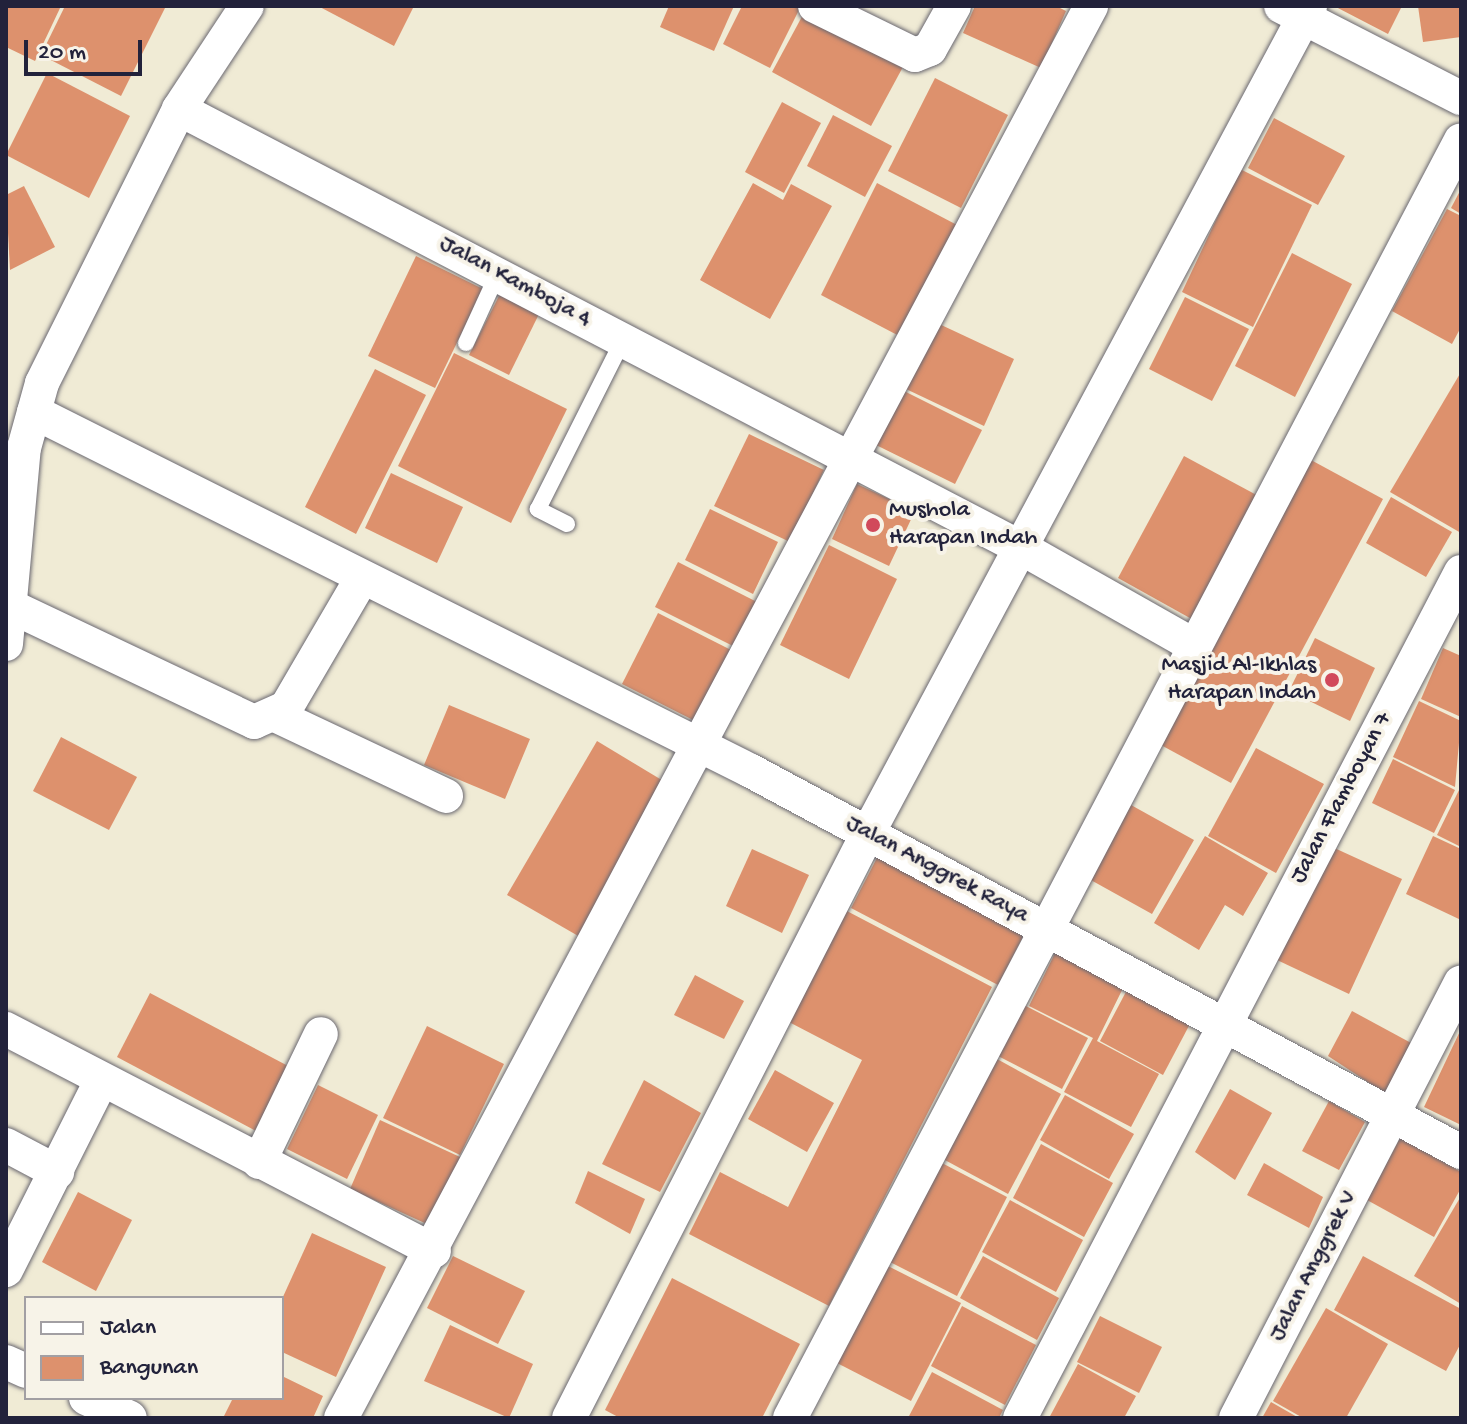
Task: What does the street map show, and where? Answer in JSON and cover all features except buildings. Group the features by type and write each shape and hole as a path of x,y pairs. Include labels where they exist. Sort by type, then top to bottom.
{"street":[{"path":"6,644 34,412 179,109 247,6"},
{"path":"815,6 915,55 930,49 954,6"},
{"path":"341,1418 434,1251 848,459 1091,6"},
{"path":"569,1418 868,833 1025,550 1298,10 1461,98"},
{"name":"Jalan Kamboja 4","path":"179,109 1025,550 1195,646"},
{"path":"790,1418 1045,927 1461,140"},
{"name":"Jalan Anggrek Raya","path":"34,412 868,833 1461,1152"},
{"name":"Jalan Flamboyan 7","path":"1020,1418 1461,572"},
{"path":"277,716 362,578"},
{"path":"12,607 244,721 277,716 446,796"},
{"name":"Jalan Anggrek V","path":"1236,1418 1461,983"},
{"path":"6,1029 101,1081 434,1251"},
{"path":"259,1162 321,1034"},
{"path":"6,1270 101,1081"},
{"path":"6,1145 57,1172"},
{"path":"90,1400 130,1418"}],"lane":[{"path":"466,343 498,273"},
{"path":"567,524 538,509 623,340"}],"place":[{"name":"Mushola Harapan Indah","path":"873,525"},
{"name":"Masjid Al-Ikhlas Harapan Indah","path":"1332,680"}]}
